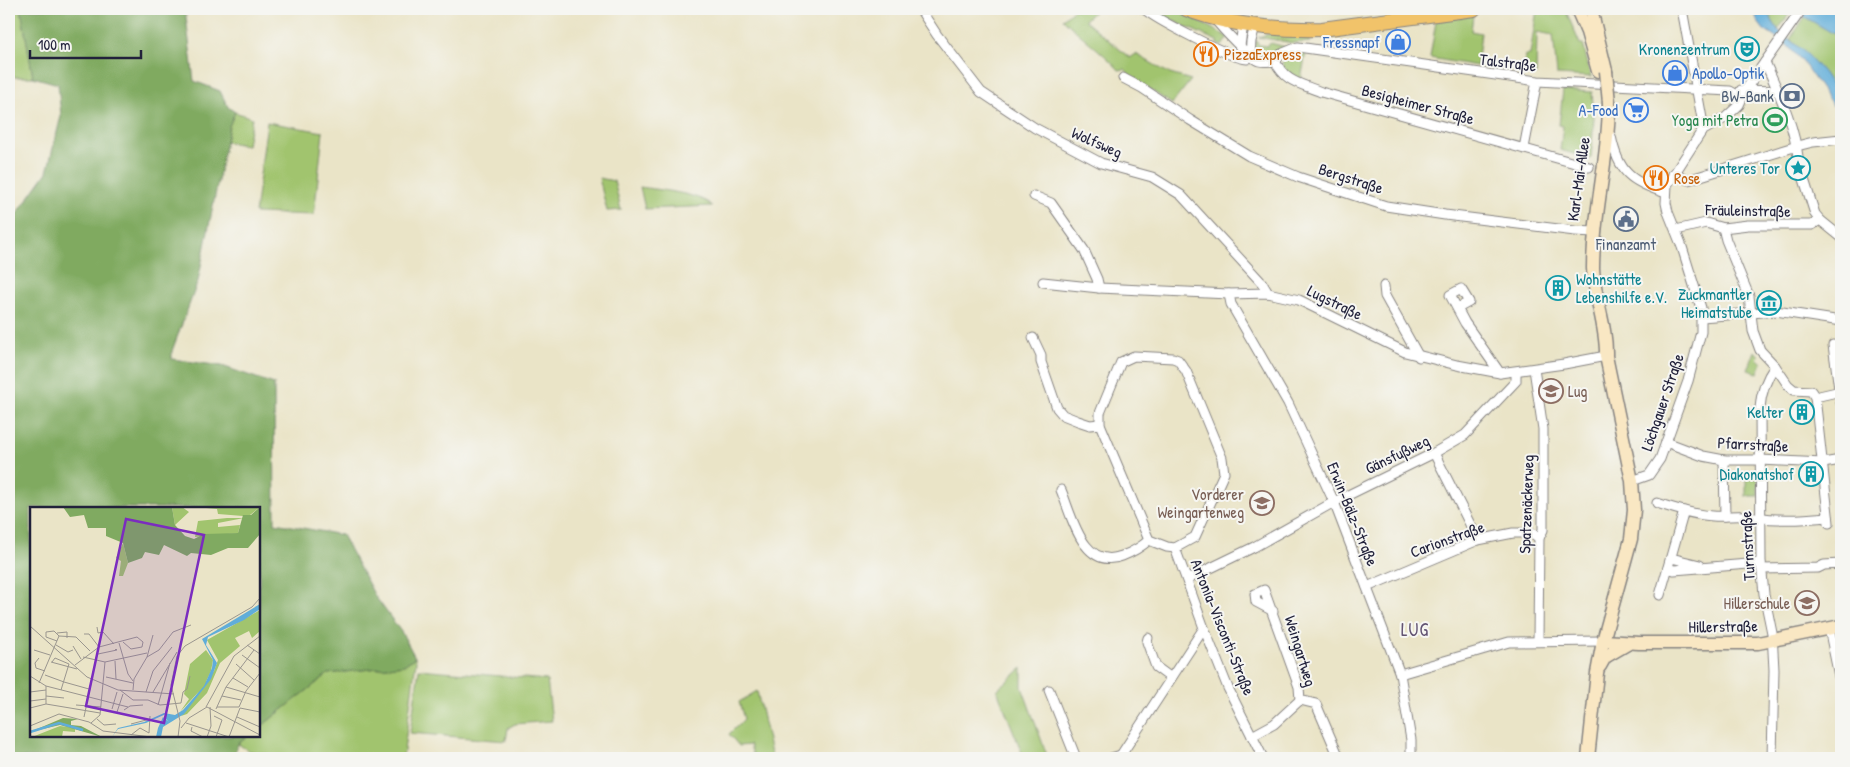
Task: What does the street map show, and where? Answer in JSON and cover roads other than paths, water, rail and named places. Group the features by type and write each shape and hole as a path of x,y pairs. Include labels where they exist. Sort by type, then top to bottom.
{"main road":[{"path":"1186,9 1214,18 1249,25 1300,30 1322,29 1474,9"},
{"path":"1416,16 1439,9"},
{"name":"Karl-Mai-Allee","path":"1577,9 1602,71"},
{"name":"Karl-Mai-Allee","path":"1591,9 1602,71 1604,103 1609,128 1597,162"},
{"name":"Karl-Mai-Allee","path":"1604,103 1591,232 1593,270 1606,344 1606,356 1632,481"},
{"path":"1588,758 1597,673 1603,641 1631,539 1634,504 1632,481"},
{"name":"Hillerstraße","path":"1603,641 1629,643 1758,643 1835,627"},
{"path":"1597,673 1605,657 1629,643"}],"street":[{"name":"Wolfsweg","path":"920,9 937,35 981,92 1052,137 1101,163 1152,178 1176,192 1262,283 1268,293"},
{"path":"1144,9 1229,54 1243,59 1247,59 1250,56"},
{"path":"1609,128 1614,152 1621,168 1631,178 1643,185 1666,193 1667,185 1702,131 1703,124 1682,9"},
{"path":"1702,131 1725,118 1737,107 1746,89 1802,9"},
{"path":"1214,18 1250,56 1259,61 1275,61"},
{"path":"1229,54 1235,49 1249,25"},
{"path":"1249,25 1250,56"},
{"name":"Talstraße","path":"1275,61 1281,54 1298,47 1537,81 1697,90 1730,91 1746,89 1778,91"},
{"name":"Besigheimer Straße","path":"1275,61 1281,73 1290,80 1321,92 1420,121 1524,148 1597,162"},
{"path":"1765,62 1789,116 1797,146 1799,163"},
{"name":"Bergstraße","path":"1123,78 1249,156 1298,177 1386,206 1445,215 1591,232"},
{"path":"1524,148 1537,81"},
{"path":"1730,91 1736,94 1739,101"},
{"path":"1673,174 1688,180 1797,146 1841,139"},
{"path":"1803,176 1816,214 1820,220 1841,237"},
{"name":"Löchgauer Straße","path":"1632,481 1645,478 1657,465 1688,381 1699,344 1702,317 1695,286 1668,212 1666,193"},
{"path":"1034,196 1051,203 1084,250 1099,288"},
{"name":"Fräuleinstraße","path":"1676,230 1706,223 1723,228 1748,225 1812,225 1820,220"},
{"path":"1657,503 1704,515 1789,520 1829,520 1815,397 1810,391 1794,390 1788,385 1775,366 1760,350 1755,340 1746,286 1726,240 1723,228"},
{"name":"Lugstraße","path":"1043,282 1099,288 1229,294 1268,293 1299,300 1373,337 1419,357 1500,373 1516,372 1606,356"},
{"path":"1384,286 1385,296 1419,357"},
{"name":"Erwin-Bälz-Straße","path":"1229,294 1232,304 1288,403 1334,502 1400,674 1411,740 1411,758"},
{"path":"1458,308 1465,323 1500,373"},
{"path":"1702,317 1776,312 1836,318"},
{"path":"1033,338 1041,355 1041,362 1057,408 1063,415 1084,423 1090,425 1100,424"},
{"path":"1833,345 1841,403"},
{"path":"1061,490 1082,542 1088,550 1101,557 1113,559 1138,549 1149,540 1100,424 1100,413 1121,362 1134,356 1173,358 1178,360 1186,371 1222,458 1224,473 1195,537 1175,548"},
{"name":"Turmstraße","path":"1772,758 1774,729 1772,640 1762,566 1760,460 1761,397 1768,376 1775,366"},
{"name":"Spatzenäckerweg","path":"1534,369 1543,429 1543,530 1538,538 1538,642"},
{"name":"Gänsfußweg","path":"1188,578 1254,547 1334,502 1434,453 1465,435 1516,381 1516,372"},
{"path":"1815,397 1840,392"},
{"name":"Pfarrstraße","path":"1666,442 1703,456 1724,460 1823,463 1841,460"},
{"path":"1434,453 1478,540"},
{"path":"1724,460 1725,516"},
{"path":"1660,595 1684,511"},
{"name":"Carionstraße","path":"1367,587 1478,540 1532,533 1538,538"},
{"name":"Antonia-Visconti-Straße","path":"1149,540 1175,548 1188,578 1204,628 1228,688 1263,758"},
{"path":"1671,558 1698,563 1703,567"},
{"path":"1668,568 1674,570 1703,567 1762,566 1818,568 1824,565 1841,564"},
{"name":"Weingartweg","path":"1273,611 1299,687 1300,700"},
{"path":"1835,627 1841,686"},
{"path":"1111,758 1122,756 1170,678 1204,628"},
{"path":"1148,638 1147,642 1156,666 1170,678"},
{"path":"1400,674 1509,642 1603,641"},
{"path":"1049,690 1076,758"},
{"name":"Weingartweg","path":"1252,736 1274,724 1300,700"},
{"name":"Weingartweg","path":"1300,700 1316,704 1338,755"}],"water":[{"path":"1753,9 1765,9 1778,30 1808,55 1823,72 1841,98 1841,117 1802,61 1787,45 1764,30 1758,22"},
{"path":"1808,9 1841,9 1841,38 1803,16"}],"place":[{"name":"Fressnapf","path":"1398,42"},
{"name":"Kronenzentrum","path":"1747,49"},
{"name":"PizzaExpress","path":"1206,54"},
{"name":"Apollo-Optik","path":"1675,73"},
{"name":"BW-Bank","path":"1792,96"},
{"name":"A-Food","path":"1636,110"},
{"name":"Yoga mit Petra","path":"1775,120"},
{"name":"Unteres Tor","path":"1798,168"},
{"name":"Rose","path":"1656,178"},
{"name":"Finanzamt","path":"1626,219"},
{"name":"Wohnstätte Lebenshilfe e.V.","path":"1558,288"},
{"name":"Zuckmantler Heimatstube","path":"1769,303"},
{"name":"Lug","path":"1551,391"},
{"name":"Kelter","path":"1802,412"},
{"name":"Diakonatshof","path":"1811,474"},
{"name":"Vorderer Weingartenweg","path":"1262,503"},
{"name":"Hillerschule","path":"1807,603"}],"district":[{"name":"LUG","path":"1415,630"}]}
